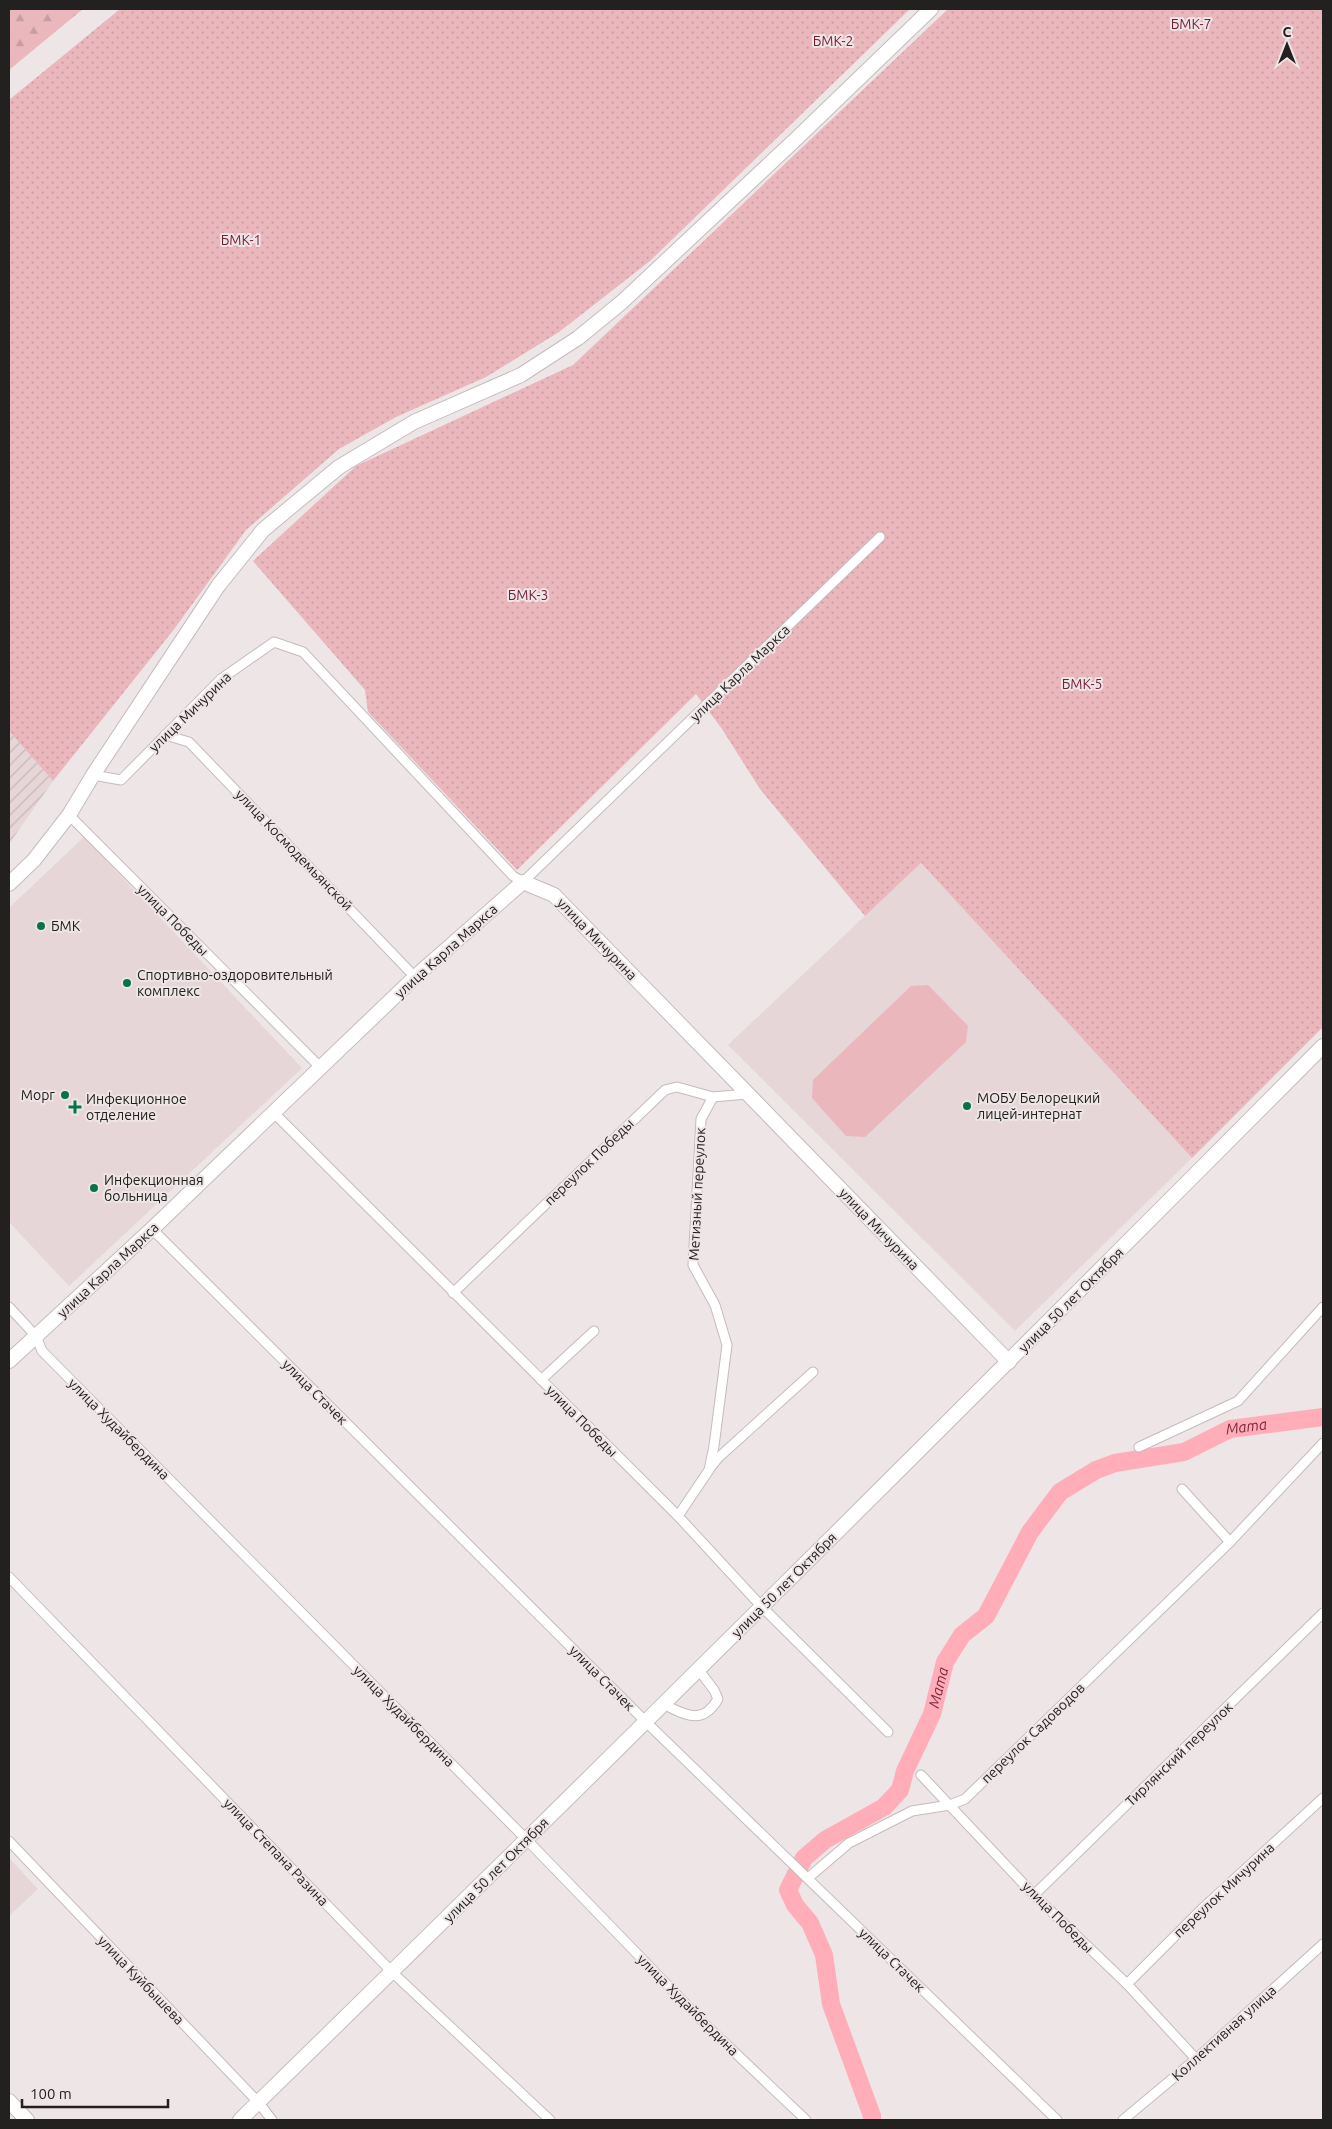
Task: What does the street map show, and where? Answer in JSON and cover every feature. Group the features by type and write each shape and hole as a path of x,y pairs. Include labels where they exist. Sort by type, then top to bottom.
{"street":[{"path":"9,884 34,860 68,815 93,774 218,586 263,530 339,466 414,422 521,375 578,338 651,275 931,9"},
{"name":"улица Карла Маркса","path":"9,1361 152,1229 415,977 523,882 880,537"},
{"name":"улица Мичурина","path":"93,774 121,780 221,679 274,642 304,652 513,876 554,895 1009,1362"},
{"name":"улица Космодемьянской","path":"166,735 189,742 415,977"},
{"name":"улица Победы","path":"68,815 321,1068"},
{"name":"улица 50 лет Октября","path":"240,2120 762,1607 1323,1046"},
{"name":"переулок Победы","path":"453,1292 665,1090 677,1087 713,1097 747,1094"},
{"name":"Метизный переулок","path":"678,1516 709,1470 714,1446 727,1346 715,1305 693,1265 701,1119 713,1097"},
{"name":"улица Победы","path":"274,1113 678,1516 762,1607 888,1732"},
{"name":"улица Стачек","path":"152,1229 645,1721 1057,2120"},
{"path":"1139,1447 1238,1402 1323,1306"},
{"name":"улица Худайбердина","path":"9,1307 36,1336 44,1353 527,1840 707,2026 806,2120"},
{"path":"541,1380 594,1331"},
{"path":"709,1470 718,1458 813,1372"},
{"name":"переулок Садоводов","path":"808,1878 849,1843 912,1811 950,1805 965,1799 1230,1542 1323,1443"},
{"path":"1182,1490 1230,1542"},
{"name":"улица Степана Разина","path":"9,1577 392,1972 550,2120"},
{"name":"Тирлянский переулок","path":"1034,1895 1323,1613"},
{"path":"662,1704 685,1714 700,1717 711,1711 718,1700 714,1690 698,1670"},
{"name":"улица Победы","path":"921,1775 1034,1895 1127,1984 1196,2059"},
{"name":"переулок Мичурина","path":"1127,1984 1204,1907 1323,1798"},
{"name":"улица Куйбышева","path":"9,1841 258,2102 272,2120"},
{"name":"Коллективная улица","path":"1123,2120 1196,2059 1323,1944"},
{"path":"9,2101 27,2120"}],"shaded area":[{"path":"9,731 53,781 9,844"},
{"path":"84,837 302,1068 69,1286 9,1222 9,908"},
{"name":"МОБУ Белорецкий лицей-интернат","path":"921,863 1192,1158 1015,1331 728,1045"},
{"path":"9,1858 38,1889 9,1916"}],"green space":[{"path":"9,9 83,9 9,70"},
{"name":"БМК-1","path":"120,9 910,9 650,261 559,332 486,377 396,417 339,449 246,530 175,628 53,781 9,731 9,100"},
{"path":"948,9 1323,9 1323,1027 1192,1158 921,863 865,916 760,789 722,729 696,694 517,870 368,712 365,690 253,561 356,466 573,365"},
{"path":"928,985 968,1026 966,1042 865,1137 846,1136 812,1098 813,1080 911,986"}],"waterway":[{"name":"Мата","path":"872,2120 831,2004 824,1955 810,1923 795,1905 788,1890 804,1858 825,1840 884,1807 900,1790 905,1771 932,1714 945,1662 962,1635 986,1616 1030,1532 1060,1492 1096,1470 1115,1463 1184,1452 1230,1429 1323,1417"}],"place":[{"name":"БМК","path":"41,926"},
{"name":"Спортивно-оздоровительный комплекс","path":"127,983"},
{"name":"Морг","path":"65,1095"},
{"name":"МОБУ Белорецкий лицей-интернат","path":"967,1106"},
{"name":"Инфекционное отделение","path":"75,1107"},
{"name":"Инфекционная больница","path":"94,1188"}],"park label":[{"name":"БМК-7","path":"1191,24"},
{"name":"БМК-2","path":"833,41"},
{"name":"БМК-3","path":"528,595"},
{"name":"БМК-5","path":"1082,684"}]}
